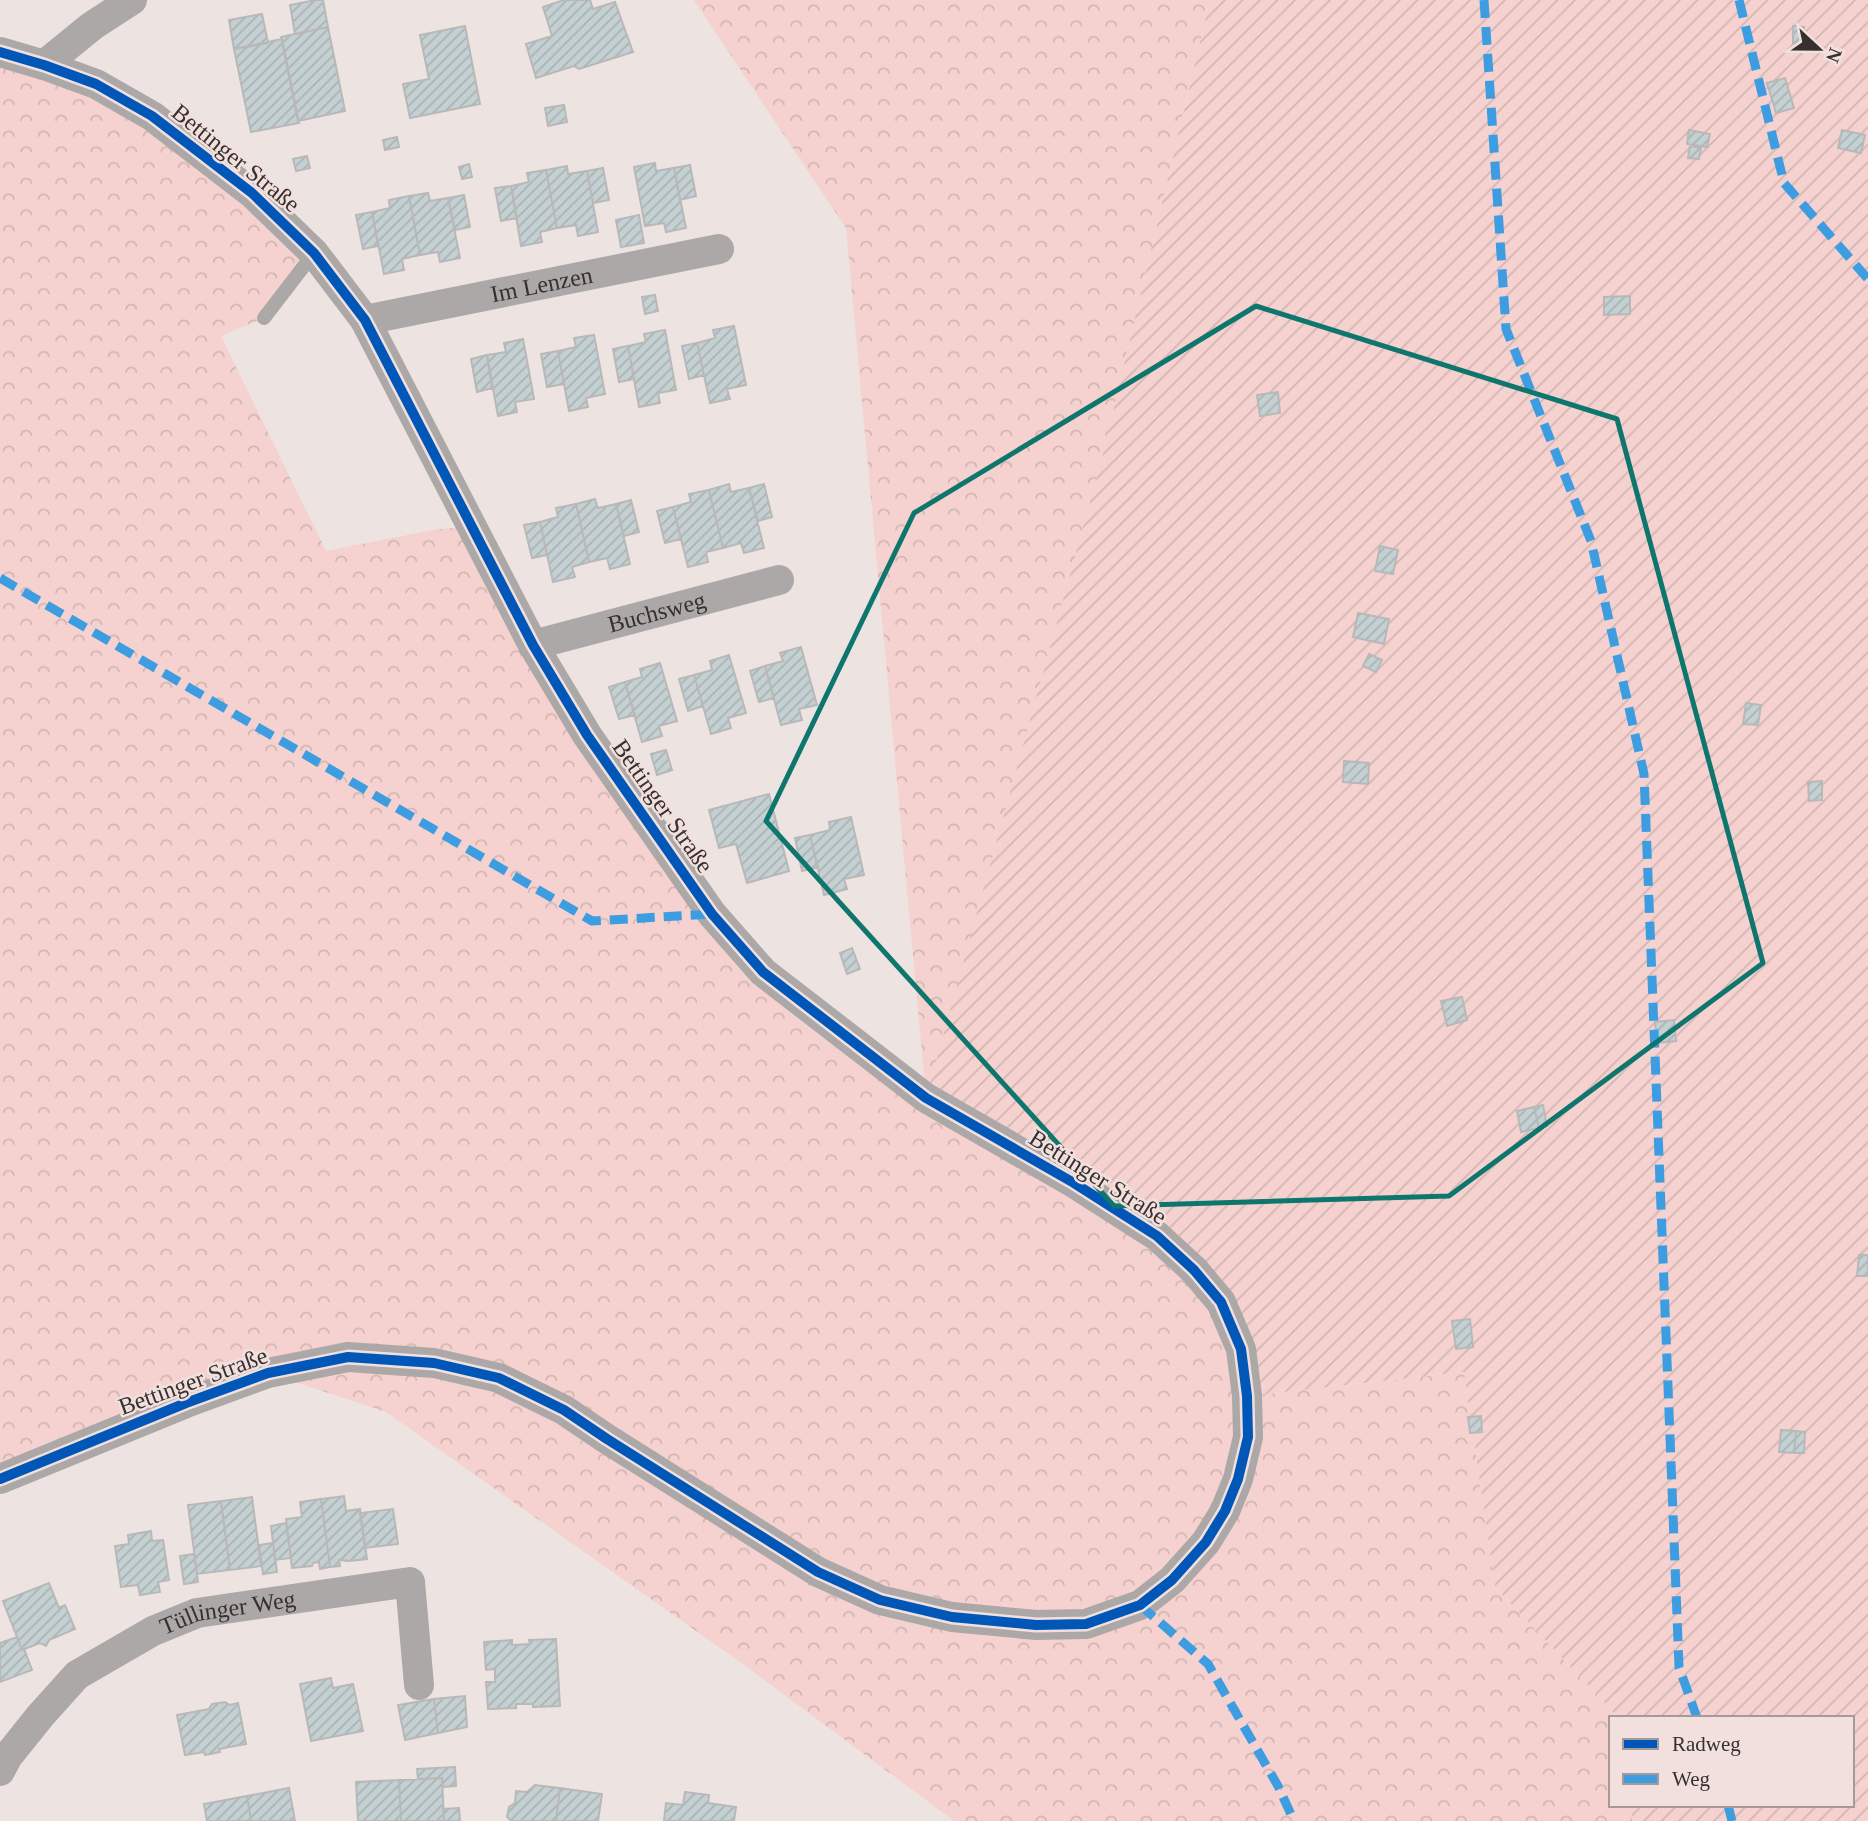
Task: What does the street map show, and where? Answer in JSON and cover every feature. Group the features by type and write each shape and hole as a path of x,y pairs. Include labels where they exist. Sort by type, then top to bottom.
{"street":[{"path":"44,65 92,26 132,0"},
{"name":"Bettinger Straße","path":"0,52 96,85 152,116 252,193 314,253 365,320 533,645 587,735 712,914 763,972 926,1098 1074,1183 1157,1236 1194,1270 1221,1302 1241,1349 1247,1396 1248,1437 1238,1479 1225,1511 1206,1542 1172,1580 1140,1605 1086,1624 1036,1625 952,1617 880,1600 818,1572 607,1440 564,1410 499,1378 434,1363 348,1357 268,1373 186,1403 0,1479"},
{"name":"Im Lenzen","path":"365,320 719,248"},
{"name":"Buchsweg","path":"533,645 779,580"},
{"name":"Tüllinger Weg","path":"0,1771 8,1756 41,1715 78,1675 153,1631 197,1613 410,1582 419,1685"}],"lane":[{"path":"264,318 314,253"}],"highlighted area":[{"path":"1256,306 1617,419 1763,963 1449,1196 1114,1206 766,821 914,513"}],"green space":[{"path":"694,0 1210,0 1101,462 1194,1270 1247,1396 1464,1372 1495,1587 1617,1716 1609,1716 1609,1807 1632,1807 1632,1821 954,1821 747,1667 386,1412 268,1373 0,1479 0,52 96,84 314,253 264,318 221,336 326,551 438,529 472,527 712,914 926,1097 846,228"},
{"path":"1210,0 1868,0 1868,1821 1632,1821 1632,1807 1854,1807 1854,1716 1617,1716 1495,1587 1464,1372 1247,1396 1194,1270 926,1098 1101,462"}],"building":[{"path":"323,0 328,27 295,34 290,5"},
{"path":"564,0 590,0 593,9 615,2 633,52 579,69 574,66 536,78 526,44 552,36 543,7"},
{"path":"262,14 268,43 234,49 229,20"},
{"path":"465,26 480,104 410,118 403,84 429,79 420,35"},
{"path":"1793,26 1804,27 1804,44 1793,43"},
{"path":"328,27 345,111 298,121 281,37"},
{"path":"282,39 299,123 251,132 234,49"},
{"path":"1785,78 1794,108 1776,113 1767,83"},
{"path":"564,105 567,122 548,126 545,108"},
{"path":"1689,130 1710,134 1707,147 1687,144"},
{"path":"1842,130 1865,135 1861,153 1838,148"},
{"path":"397,137 399,147 385,150 383,140"},
{"path":"1690,146 1701,148 1699,159 1688,158"},
{"path":"307,156 310,168 296,171 293,159"},
{"path":"655,163 656,171 674,168 686,228 666,232 664,223 645,226 634,167"},
{"path":"469,164 472,177 462,179 459,167"},
{"path":"690,165 696,196 680,200 674,168"},
{"path":"567,166 568,174 587,171 598,232 578,236 576,225 557,228 546,170"},
{"path":"603,168 609,200 593,203 587,171"},
{"path":"546,170 557,228 540,232 542,242 521,246 511,186 529,182 527,173"},
{"path":"511,186 517,218 501,221 495,188"},
{"path":"428,193 430,201 448,198 460,258 440,262 438,252 420,255 409,196"},
{"path":"464,195 470,227 455,230 448,198"},
{"path":"409,196 420,255 402,259 404,270 384,274 372,212 390,208 389,200"},
{"path":"372,212 378,246 363,249 356,215"},
{"path":"639,215 644,243 621,247 616,220"},
{"path":"655,295 658,311 645,314 642,297"},
{"path":"1630,296 1630,314 1604,315 1604,297"},
{"path":"734,326 746,385 727,389 730,399 710,403 697,343 715,338 713,330"},
{"path":"665,330 676,390 658,393 660,403 639,407 628,346 646,342 644,334"},
{"path":"594,335 605,394 586,398 588,407 569,411 558,351 576,347 574,338"},
{"path":"523,339 534,399 515,402 517,412 498,416 487,355 506,352 504,343"},
{"path":"697,343 704,375 689,379 682,346"},
{"path":"628,346 634,379 619,382 613,349"},
{"path":"558,351 564,384 547,387 541,354"},
{"path":"487,355 492,388 477,392 471,359"},
{"path":"1278,392 1280,413 1260,416 1257,395"},
{"path":"729,484 731,492 749,488 764,548 744,553 741,543 723,548 709,490"},
{"path":"764,484 772,517 758,521 749,488"},
{"path":"709,490 723,548 706,552 708,562 688,567 673,507 691,502 689,494"},
{"path":"595,499 598,508 616,504 630,564 610,569 607,558 589,562 576,504"},
{"path":"631,500 639,532 624,536 616,504"},
{"path":"576,504 589,562 572,567 575,577 553,582 540,522 558,517 556,508"},
{"path":"673,507 681,539 665,543 657,511"},
{"path":"540,522 547,555 532,558 524,525"},
{"path":"1380,546 1398,550 1393,574 1375,571"},
{"path":"1358,613 1389,619 1384,644 1353,637"},
{"path":"801,647 817,705 799,709 802,720 781,725 765,666 783,661 780,653"},
{"path":"1369,654 1382,660 1376,672 1363,666"},
{"path":"729,655 746,713 728,718 731,728 711,734 694,675 712,670 710,661"},
{"path":"660,663 677,721 659,726 662,736 642,742 625,682 642,677 640,669"},
{"path":"765,666 774,698 759,702 750,671"},
{"path":"694,675 703,706 688,711 679,679"},
{"path":"625,682 635,715 619,719 609,687"},
{"path":"1746,703 1761,705 1758,725 1743,724"},
{"path":"666,750 672,770 657,775 651,754"},
{"path":"1344,761 1369,763 1368,784 1343,782"},
{"path":"1822,781 1822,800 1809,801 1808,782"},
{"path":"769,794 789,871 747,883 736,844 719,848 709,810"},
{"path":"851,817 864,875 844,879 847,889 824,895 810,835 830,830 829,822"},
{"path":"810,835 818,867 802,871 795,838"},
{"path":"852,948 860,969 847,974 840,953"},
{"path":"1462,997 1467,1020 1447,1026 1441,1001"},
{"path":"1674,1020 1676,1041 1657,1043 1655,1022"},
{"path":"1543,1105 1547,1126 1539,1128 1534,1107"},
{"path":"1534,1107 1539,1128 1521,1132 1517,1111"},
{"path":"1859,1255 1868,1255 1868,1276 1857,1276"},
{"path":"1470,1319 1473,1347 1456,1349 1452,1321"},
{"path":"1481,1416 1482,1432 1470,1433 1468,1417"},
{"path":"1781,1430 1796,1431 1794,1453 1779,1452"},
{"path":"1796,1431 1805,1432 1804,1453 1794,1453"},
{"path":"344,1496 346,1511 360,1509 367,1559 339,1560 340,1566 330,1567 321,1499"},
{"path":"252,1497 261,1566 230,1570 221,1501"},
{"path":"321,1499 330,1567 320,1569 319,1562 313,1563 312,1566 292,1568 286,1519 302,1517 300,1502"},
{"path":"221,1501 230,1570 197,1574 188,1505"},
{"path":"393,1509 398,1544 365,1548 360,1513"},
{"path":"286,1523 291,1558 275,1560 271,1526"},
{"path":"151,1531 152,1541 163,1540 169,1580 158,1582 160,1592 140,1595 138,1585 121,1587 115,1546 129,1544 128,1535"},
{"path":"273,1543 277,1572 263,1574 259,1545"},
{"path":"194,1554 198,1582 184,1584 180,1556"},
{"path":"49,1583 59,1608 65,1605 75,1629 49,1640 46,1646 40,1643 22,1650 3,1601"},
{"path":"17,1637 32,1670 0,1682 0,1643"},
{"path":"556,1639 560,1706 533,1707 533,1704 516,1704 516,1708 488,1709 486,1682 495,1682 495,1669 486,1670 484,1642 512,1640 512,1645 530,1644 529,1640"},
{"path":"331,1678 333,1688 353,1684 363,1731 311,1741 300,1684"},
{"path":"465,1696 467,1727 438,1733 434,1699"},
{"path":"434,1699 438,1733 405,1740 398,1705"},
{"path":"225,1702 230,1705 238,1703 246,1744 219,1749 220,1752 205,1755 204,1752 185,1755 177,1715 209,1709 212,1704"},
{"path":"455,1767 456,1786 443,1787 442,1778 418,1779 417,1769"},
{"path":"442,1778 444,1821 401,1821 399,1780"},
{"path":"399,1780 401,1821 358,1821 356,1782"},
{"path":"535,1785 560,1788 556,1821 511,1821 507,1817 509,1807 515,1803 516,1791 527,1792"},
{"path":"289,1788 295,1821 251,1821 247,1796"},
{"path":"560,1788 602,1794 598,1821 556,1821"},
{"path":"685,1792 709,1795 708,1803 736,1807 734,1821 664,1821 666,1803 683,1805"},
{"path":"247,1796 251,1821 207,1821 204,1804"},
{"path":"459,1808 460,1821 444,1821 443,1809"}],"marked path":[{"path":"1484,0 1506,329 1591,541 1644,774 1679,1667 1696,1716"},
{"path":"1739,0 1784,183 1868,279"},
{"path":"0,578 592,921 712,914"},
{"path":"1140,1605 1208,1664 1278,1786 1294,1821"},
{"path":"1728,1807 1732,1821"}],"cycle path":[{"path":"0,52 96,84 152,116 252,193 314,253 365,320 533,645 587,735 712,914 763,972 926,1098 1074,1183 1157,1236 1194,1270 1221,1302 1241,1349 1247,1396 1248,1437 1238,1479 1225,1511 1206,1542 1172,1580 1140,1605 1086,1624 1036,1625 952,1617 880,1600 818,1572 564,1410 499,1378 434,1363 348,1357 268,1373 186,1403 0,1479"}]}
